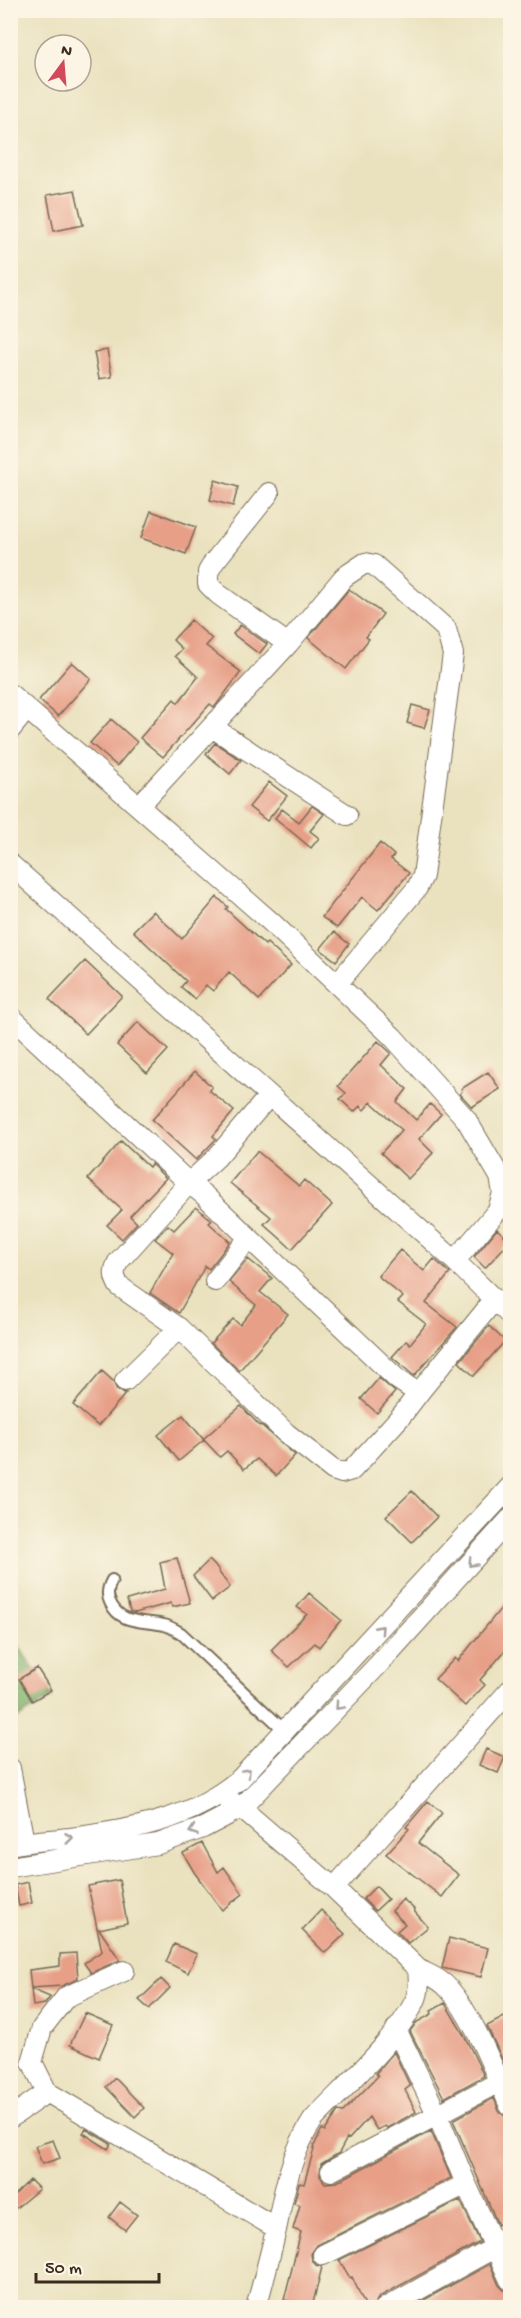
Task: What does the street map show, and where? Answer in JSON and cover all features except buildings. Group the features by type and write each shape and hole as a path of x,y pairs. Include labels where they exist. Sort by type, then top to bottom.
{"street":[{"path":"269,493 214,562 208,572 208,584 218,594 288,644"},
{"path":"139,807 288,644 344,578 365,563 374,565 446,629 453,654 423,876 417,888 337,984"},
{"path":"10,694 272,922 393,1037 466,1119 500,1177 503,1193 498,1210 455,1261"},
{"path":"10,730 27,709"},
{"path":"212,727 346,815"},
{"path":"10,864 455,1261 510,1316"},
{"path":"10,1016 204,1195 396,1379 412,1389 422,1390"},
{"path":"269,1096 216,1158 189,1183 118,1262 114,1270 114,1278 119,1286 179,1328 286,1433 333,1470 342,1473 352,1470 422,1390 495,1299"},
{"path":"215,1281 248,1239"},
{"path":"125,1382 179,1328"},
{"path":"10,1768 17,1843 70,1838 148,1825 200,1807 221,1795 240,1779 510,1487"},
{"path":"10,1867 158,1844 203,1828 241,1808 507,1530"},
{"path":"334,1888 510,1690"},
{"path":"221,1795 241,1808 334,1888 418,1969 438,1979 448,1988 464,2010 510,2106"},
{"path":"256,2307 276,2228 279,2206 303,2134 396,2029 415,2000 419,1986 418,1969"},
{"path":"124,1971 66,1997 42,2028 32,2062 47,2092 276,2228"},
{"path":"396,2029 437,2114 510,2280"},
{"path":"331,2170 499,2082"},
{"path":"10,2118 47,2092"},
{"path":"323,2255 466,2184"},
{"path":"385,2307 494,2248"}],"lane":[{"path":"112,1580 108,1586 107,1597 113,1610 133,1621 164,1625 181,1633 285,1731"}],"green space":[{"path":"10,1633 52,1697 12,1722 10,1721"}]}
